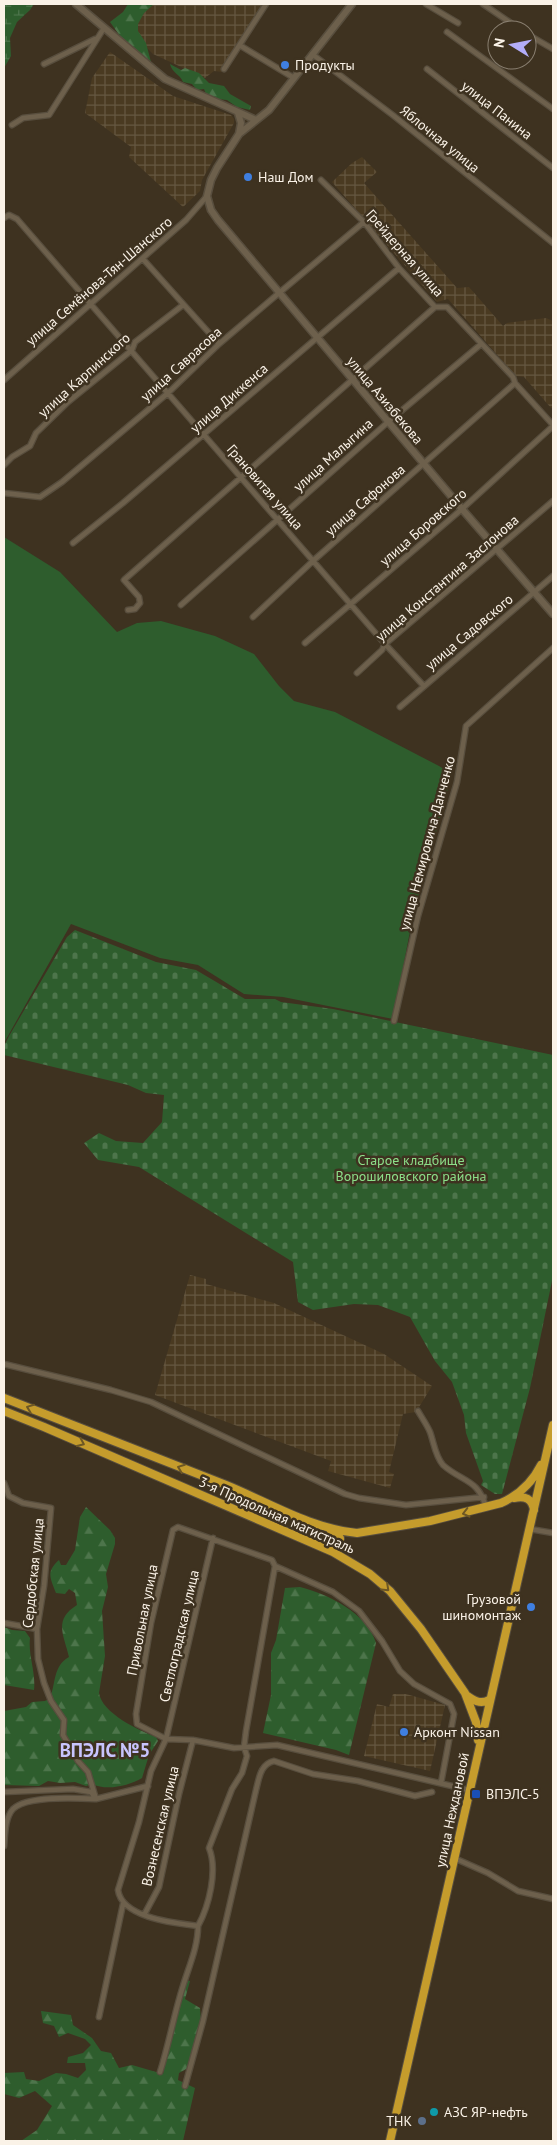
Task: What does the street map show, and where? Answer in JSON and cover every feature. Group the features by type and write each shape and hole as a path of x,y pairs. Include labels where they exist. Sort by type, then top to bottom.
{"highway":[{"name":"3-я Продольная магистраль","path":"4,1398 228,1486 321,1526 357,1533 430,1521 486,1508 512,1498 530,1483 546,1457"},
{"name":"3-я Продольная магистраль","path":"4,1411 44,1426 347,1559 370,1574 390,1590 421,1629 465,1693 476,1722 478,1750"},
{"name":"улица Неждановой","path":"390,2141 553,1425"},
{"path":"512,1498 522,1496 528,1499 533,1504 534,1510"},
{"path":"313,1544 334,1546 341,1541 339,1536 321,1526"},
{"path":"347,1559 343,1551 343,1544 348,1537 357,1533"},
{"path":"465,1693 477,1702 489,1700"}],"main road":[{"path":"76,4 165,79 256,120"},
{"path":"207,196 211,180 217,168 239,134 269,110 352,4"},
{"path":"238,113 241,123 239,134"},
{"name":"улица Азизбекова","path":"207,196 211,210 218,220 423,464 553,614"}],"street":[{"path":"224,69 241,46 266,4"},
{"path":"426,4 458,23"},
{"path":"483,4 506,20"},
{"path":"12,125 23,118 49,115 104,28"},
{"path":"447,32 553,109"},
{"path":"44,64 96,38"},
{"path":"537,40 553,50"},
{"path":"241,46 294,78"},
{"name":"Яблочная улица","path":"312,54 394,116 553,243"},
{"name":"улица Панина","path":"427,69 553,168"},
{"name":"Грейдерная улица","path":"322,180 364,222 399,268 435,307 446,307 513,377 515,382 553,425"},
{"name":"улица Семёнова-Тян-Шанского","path":"4,380 143,259 186,220 207,196"},
{"name":"Грановитая улица","path":"4,218 9,215 17,219 351,605 423,685"},
{"name":"улица Саврасова","path":"4,493 40,497 62,482 168,393 219,344 278,292 364,222"},
{"path":"143,259 219,344"},
{"name":"улица Диккенса","path":"73,543 205,434 399,268"},
{"name":"улица Карпинского","path":"4,465 12,457 30,446 36,434 68,402 132,350 135,342 183,305"},
{"path":"128,610 135,609 140,603 139,597 124,580 435,307"},
{"name":"улица Малыгина","path":"180,605 388,422 480,344"},
{"name":"улица Сафонова","path":"253,616 515,382"},
{"name":"улица Боровского","path":"305,644 462,509 553,425"},
{"name":"улица Константина Заслонова","path":"357,673 382,650 385,644 497,550 553,500"},
{"name":"улица Садовского","path":"400,706 553,576"},
{"name":"улица Немировича-Данченко","path":"394,1021 418,916 457,782 466,726 553,648"},
{"path":"4,1364 111,1390 151,1402 345,1494 359,1498 406,1505 484,1498"},
{"path":"418,1411 429,1431 442,1464 458,1477 473,1483 484,1498 486,1508"},
{"name":"Сердобская улица","path":"4,1483 9,1496 23,1503 51,1508 44,1586 37,1629 38,1658 51,1701 64,1720 63,1735 78,1761 88,1772 96,1798"},
{"name":"Привольная улица","path":"166,1739 137,1724 136,1714 151,1623 168,1547 173,1530 178,1527 213,1538"},
{"path":"530,1529 553,1533"},
{"path":"160,2072 183,1984 198,1936 198,1926 205,1914 211,1887 212,1855 209,1848 232,1789 242,1773 247,1756 244,1747 275,1566 272,1560 213,1538"},
{"name":"Светлоградская улица","path":"124,1904 119,1899 118,1890 151,1771 166,1739 213,1538"},
{"path":"275,1566 333,1592 359,1611 382,1641 400,1671 414,1684 450,1704 454,1714 441,1784"},
{"path":"4,1623 37,1629"},
{"path":"166,1739 193,1740 234,1748 277,1744 469,1790"},
{"name":"Вознесенская улица","path":"144,1915 159,1887 178,1794 193,1740"},
{"path":"185,2086 202,2028 262,1768 268,1762 274,1761 313,1774 358,1781 414,1796 432,1792"},
{"path":"4,1846 8,1819 14,1808 25,1803 48,1798 96,1798 148,1786"},
{"path":"4,1792 73,1789 91,1792 96,1798"},
{"path":"454,1858 488,1873 518,1891 553,1899"},
{"path":"124,1904 127,1908 144,1915 198,1926"},
{"path":"99,2017 124,1904"}],"shaded area":[{"path":"149,4 264,4 222,72 214,71 205,78 153,54 148,49 132,25"},
{"path":"110,52 173,96 231,115 234,119 234,123 202,180 200,191 183,207 129,157 131,147 85,113 92,78"},
{"path":"362,157 377,172 364,183 457,288 469,287 503,326 507,323 546,318 553,321 553,407 551,408 524,377 516,376 448,299 437,302 332,182 352,163"},
{"path":"190,1275 206,1279 206,1284 274,1303 384,1354 432,1386 416,1412 403,1414 389,1472 394,1474 390,1488 328,1471 331,1461 155,1395"},
{"name":"Арконт Nissan","path":"393,1694 406,1694 445,1705 430,1771 364,1756 377,1704 389,1707"}],"green space":[{"path":"4,4 34,4 17,22 10,38 11,56 4,68"},
{"path":"128,4 154,4 144,13 138,24 138,31 146,43 151,62 120,36 110,22 123,12"},
{"path":"170,64 181,70 185,68 199,73 209,83 224,86 230,94 251,106 250,110 237,107 227,100 217,99 206,94 204,89 197,90 192,84 183,82"},
{"path":"4,537 60,572 117,632 137,623 161,621 215,636 254,654 279,686 294,701 335,712 452,774 413,916 393,1019 283,997 244,994 198,965 160,958 71,924 4,1043"},
{"name":"Старое кладбище Ворошиловского района","path":"75,930 156,962 196,970 245,999 275,999 281,1002 333,1009 553,1055 553,1276 530,1388 502,1494 495,1494 481,1485 483,1481 466,1433 464,1415 452,1382 435,1361 410,1317 378,1305 354,1304 313,1310 298,1302 293,1262 139,1167 98,1160 84,1143 99,1133 116,1141 143,1143 162,1122 164,1095 146,1093 128,1085 4,1055 4,1046 9,1036 67,937"},
{"path":"86,1507 110,1530 115,1538 106,1574 108,1587 102,1611 105,1656 99,1693 107,1707 114,1714 140,1730 156,1737 158,1741 149,1755 142,1778 124,1785 104,1787 92,1784 86,1786 75,1782 60,1783 48,1781 39,1786 4,1785 4,1711 26,1707 32,1702 45,1701 50,1698 60,1665 69,1657 62,1628 65,1616 77,1605 75,1593 69,1589 65,1594 56,1593 50,1575 52,1568 59,1560 61,1565 66,1565 75,1550 80,1517"},
{"path":"300,1587 322,1594 345,1606 364,1623 376,1643 349,1755 336,1750 263,1733 271,1695 271,1653 276,1640 285,1588"},
{"path":"4,1627 25,1631 30,1638 34,1690 4,1685"},
{"path":"184,1980 190,1981 185,1999 200,2008 201,2022 188,2068 179,2073 178,2080 195,2088 183,2141 21,2141 37,2130 52,2106 35,2091 19,2098 4,2094 4,2073 24,2072 26,2079 39,2081 56,2073 78,2078 86,2070 85,2063 67,2063 68,2057 83,2053 91,2045 85,2039 68,2033 59,2037 54,2026 43,2023 41,2011 71,2015 73,2025 92,2038 101,2051 111,2053 119,2068 132,2065 163,2074"}],"place":[{"name":"Продукты","path":"285,65"},
{"name":"Наш Дом","path":"248,177"},
{"name":"Грузовой шиномонтаж","path":"531,1607"},
{"name":"Арконт Nissan","path":"404,1732"},
{"name":"ВПЭЛС-5","path":"476,1794"},
{"name":"АЗС ЯР-нефть","path":"434,2112"},
{"name":"ТНК","path":"422,2121"}],"district":[{"name":"ВПЭЛС №5","path":"105,1750"}]}
